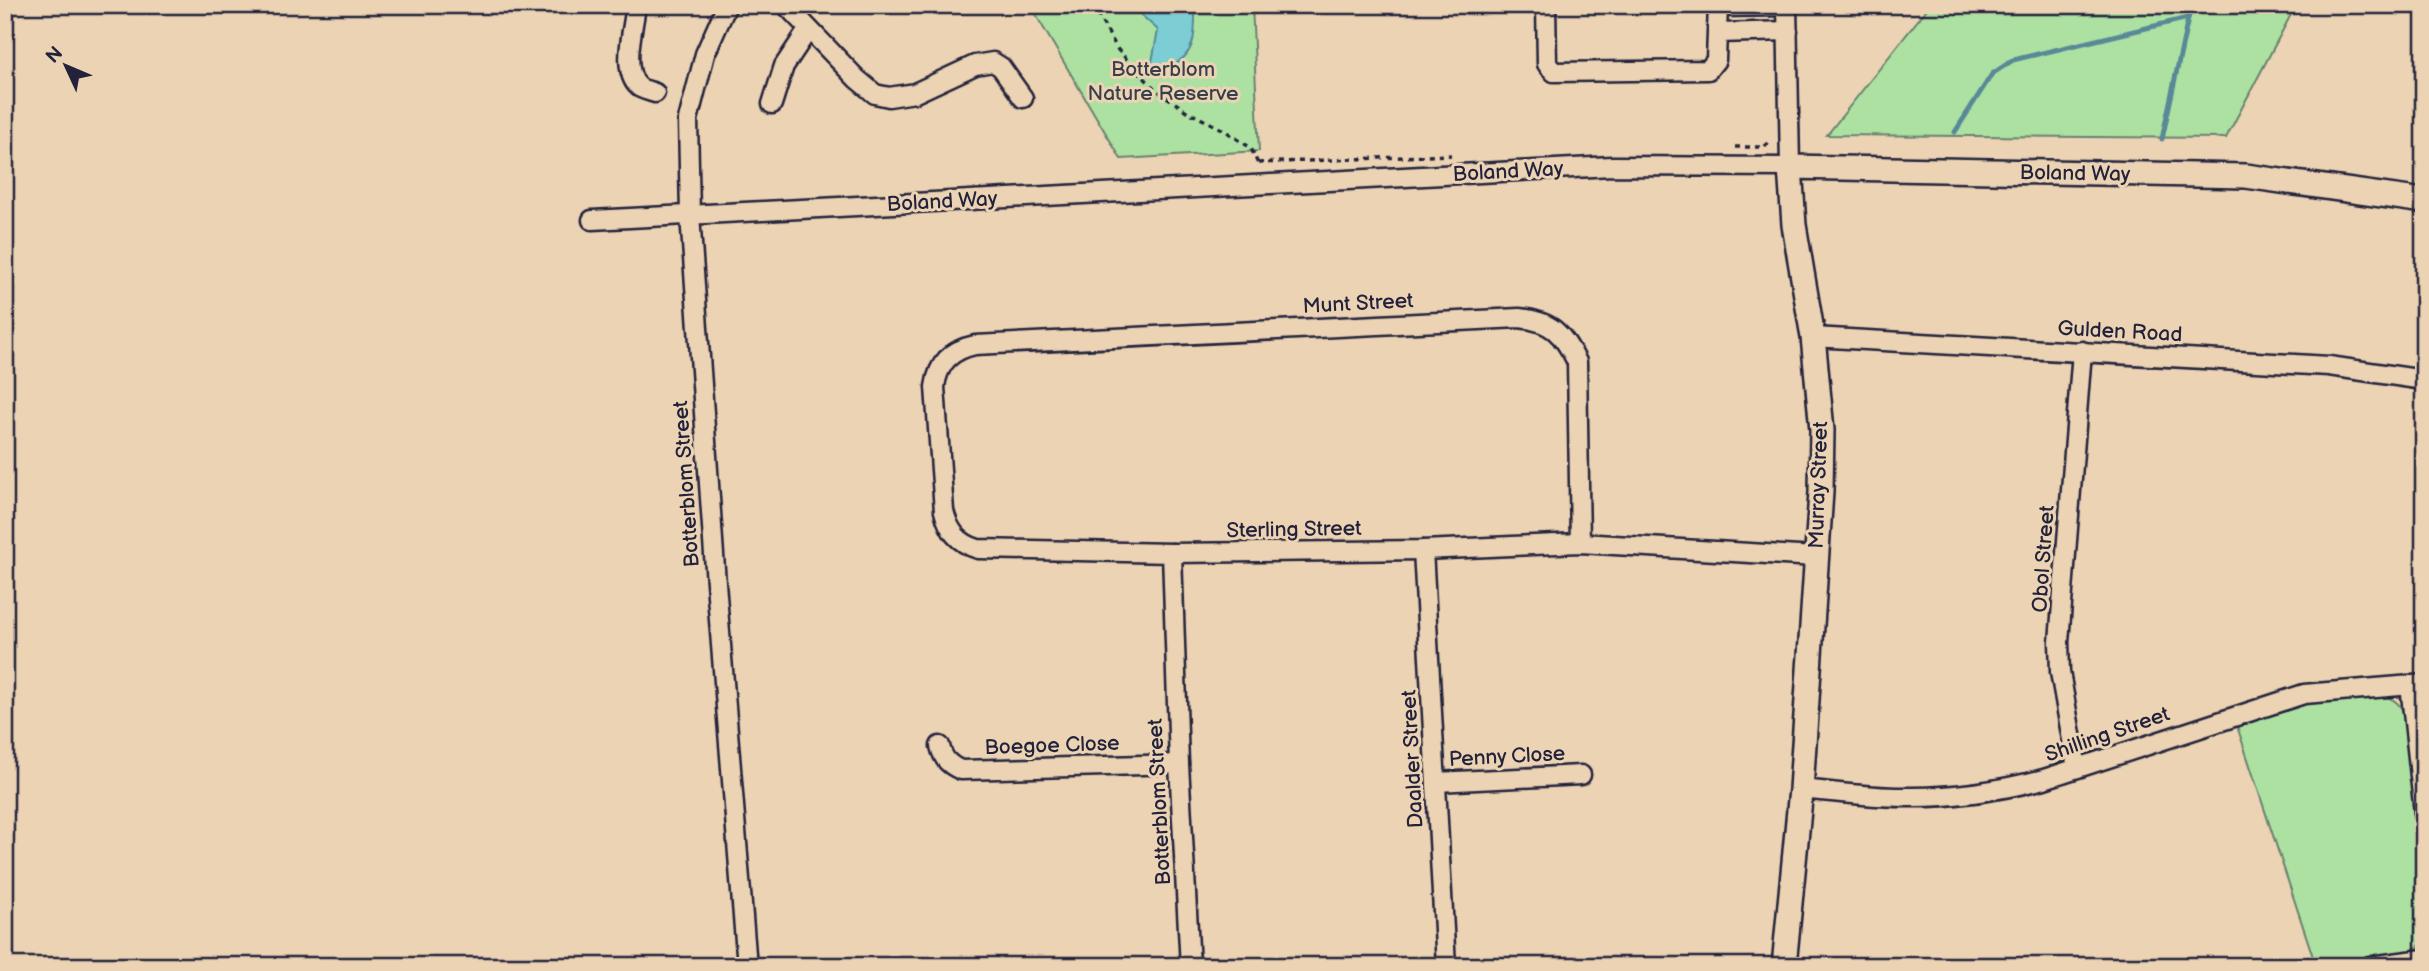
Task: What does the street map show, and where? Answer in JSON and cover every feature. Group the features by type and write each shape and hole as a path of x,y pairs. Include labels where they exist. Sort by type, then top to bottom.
{"street":[{"path":"636,5 629,62 640,88 655,93"},
{"name":"Botterblom Street","path":"727,5 705,54 688,120 690,215 747,966"},
{"path":"786,5 808,30 875,94 889,97 915,93 975,65 993,62 1001,67 1023,98"},
{"path":"1546,5 1547,64 1554,72 1708,70 1716,60 1718,6 1787,6"},
{"name":"Murray Street","path":"1784,966 1801,789 1821,492 1822,430 1813,337 1794,225 1790,167 1787,6"},
{"path":"772,104 784,66 808,30"},
{"path":"1719,33 1788,31"},
{"name":"Boland Way","path":"593,220 1612,166 2246,176 2424,201"},
{"name":"Munt Street","path":"944,361 956,352 975,345 1535,319 1557,331 1565,339 1577,362 1580,543"},
{"name":"Gulden Road","path":"1813,337 2329,366 2424,380"},
{"name":"Obol Street","path":"2077,768 2063,696 2059,642 2082,351"},
{"name":"Sterling Street","path":"944,361 937,374 936,387 944,511 947,522 960,541 978,549 1172,553 1423,550 1580,543 1816,557"},
{"name":"Daalder Street","path":"1423,550 1446,966"},
{"name":"Botterblom Street","path":"1172,553 1179,764 1190,966"},
{"path":"2417,685 2424,813"},
{"name":"Shilling Street","path":"1801,789 1936,797 2010,788 2304,694 2417,685"},
{"name":"Boegoe Close","path":"940,746 946,761 961,770 1179,764"},
{"name":"Penny Close","path":"1436,782 1581,775"},
{"path":"2370,966 2424,959"}],"path":[{"path":"1092,5 1118,50 1154,88 1188,112 1224,130 1251,148 1258,163 1262,184"},
{"path":"1723,148 1764,147 1772,141 1774,134"},
{"path":"1258,163 1462,155"}],"green space":[{"name":"Botterblom Nature Reserve","path":"1030,5 1252,5 1259,151 1121,159"},
{"path":"1930,5 2296,5 2226,138 1827,135"},
{"path":"2380,696 2397,702 2405,718 2424,887 2424,941 2407,953 2372,957 2341,966 2316,966 2237,726 2312,702"}],"water":[{"path":"1130,5 1195,5 1194,33 1190,49 1163,76 1150,72 1158,30"}],"waterway":[{"path":"2162,139 2191,5"},
{"path":"1955,132 1992,74 2013,60 2188,18"}]}
